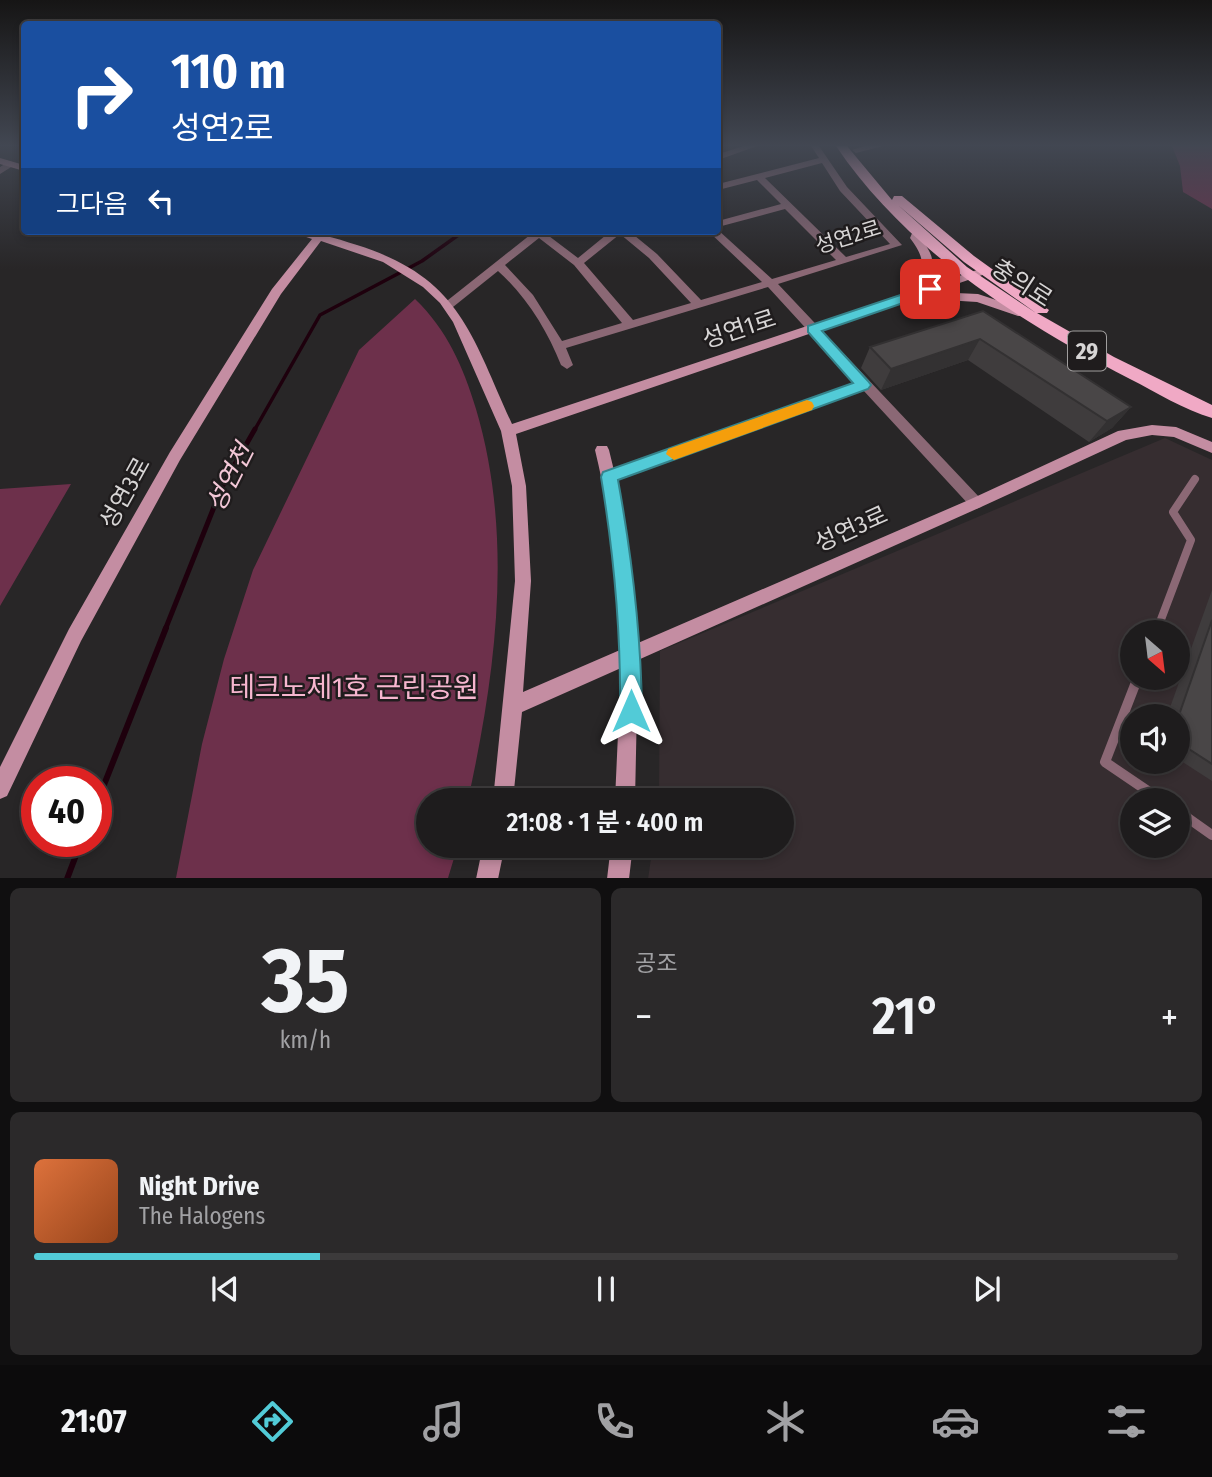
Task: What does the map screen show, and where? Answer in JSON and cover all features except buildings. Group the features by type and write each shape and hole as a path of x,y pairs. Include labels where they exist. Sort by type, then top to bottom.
{"main road":[{"name":"충의로","path":"872,187 932,247 1090,339 1212,399"},
{"name":"충의로","path":"887,187 977,274 1032,317 1129,373 1212,412"},
{"path":"932,247 947,243"}],"street":[{"path":"769,187 844,261"},
{"name":"성연2로","path":"560,346 897,245 841,187"},
{"path":"721,224 788,205"},
{"path":"917,233 915,237 926,252 928,264 911,296 970,296 1032,317"},
{"name":"성연3로","path":"0,789 75,635 175,456 276,292 322,235"},
{"path":"326,235 405,267 449,304 470,341 508,430 519,486 523,581 514,706 504,788"},
{"path":"449,304 536,235"},
{"path":"544,235 579,263 630,325"},
{"path":"579,263 612,235"},
{"path":"628,235 653,256 699,304"},
{"path":"717,235 770,283 976,503"},
{"path":"498,265 536,310 560,346 567,365"},
{"name":"성연1로","path":"508,430 977,274"},
{"path":"609,477 863,385"},
{"name":"성연3로","path":"514,706 976,503 1123,435 1152,430 1176,432 1212,449"},
{"path":"602,450 621,548 631,654 631,711 626,788"},
{"path":"487,878 491,858"},
{"path":"618,878 620,858"}],"lane":[{"path":"1161,620 1191,540 1173,512 1195,478"},
{"path":"1133,690 1105,762 1143,788"},
{"path":"1190,819 1212,835"}],"shaded area":[{"path":"1165,438 1212,460 1212,878 648,878 651,858 794,858 794,788 659,788 660,651"}],"green space":[{"path":"1182,187 1212,187 1212,209 1183,192"},
{"name":"테크노제1호 근린공원","path":"415,299 436,323 453,350 471,393 488,457 498,555 497,604 486,703 470,788 416,788 416,858 454,858 448,878 176,878 202,744 224,659 253,570 359,350"},
{"path":"71,484 0,606 0,489"}],"waterway":[{"name":"성연천","path":"254,431 320,315 422,261 458,235"},
{"name":"성연천","path":"165,630 222,487 255,429"},
{"name":"성연천","path":"111,766 166,628"},
{"name":"성연천","path":"67,878 75,857"}],"slow traffic":[{"path":"674,454 807,406"}],"route":[{"path":"631,711 631,645 621,548 609,477 863,385 812,329 930,289"}]}
